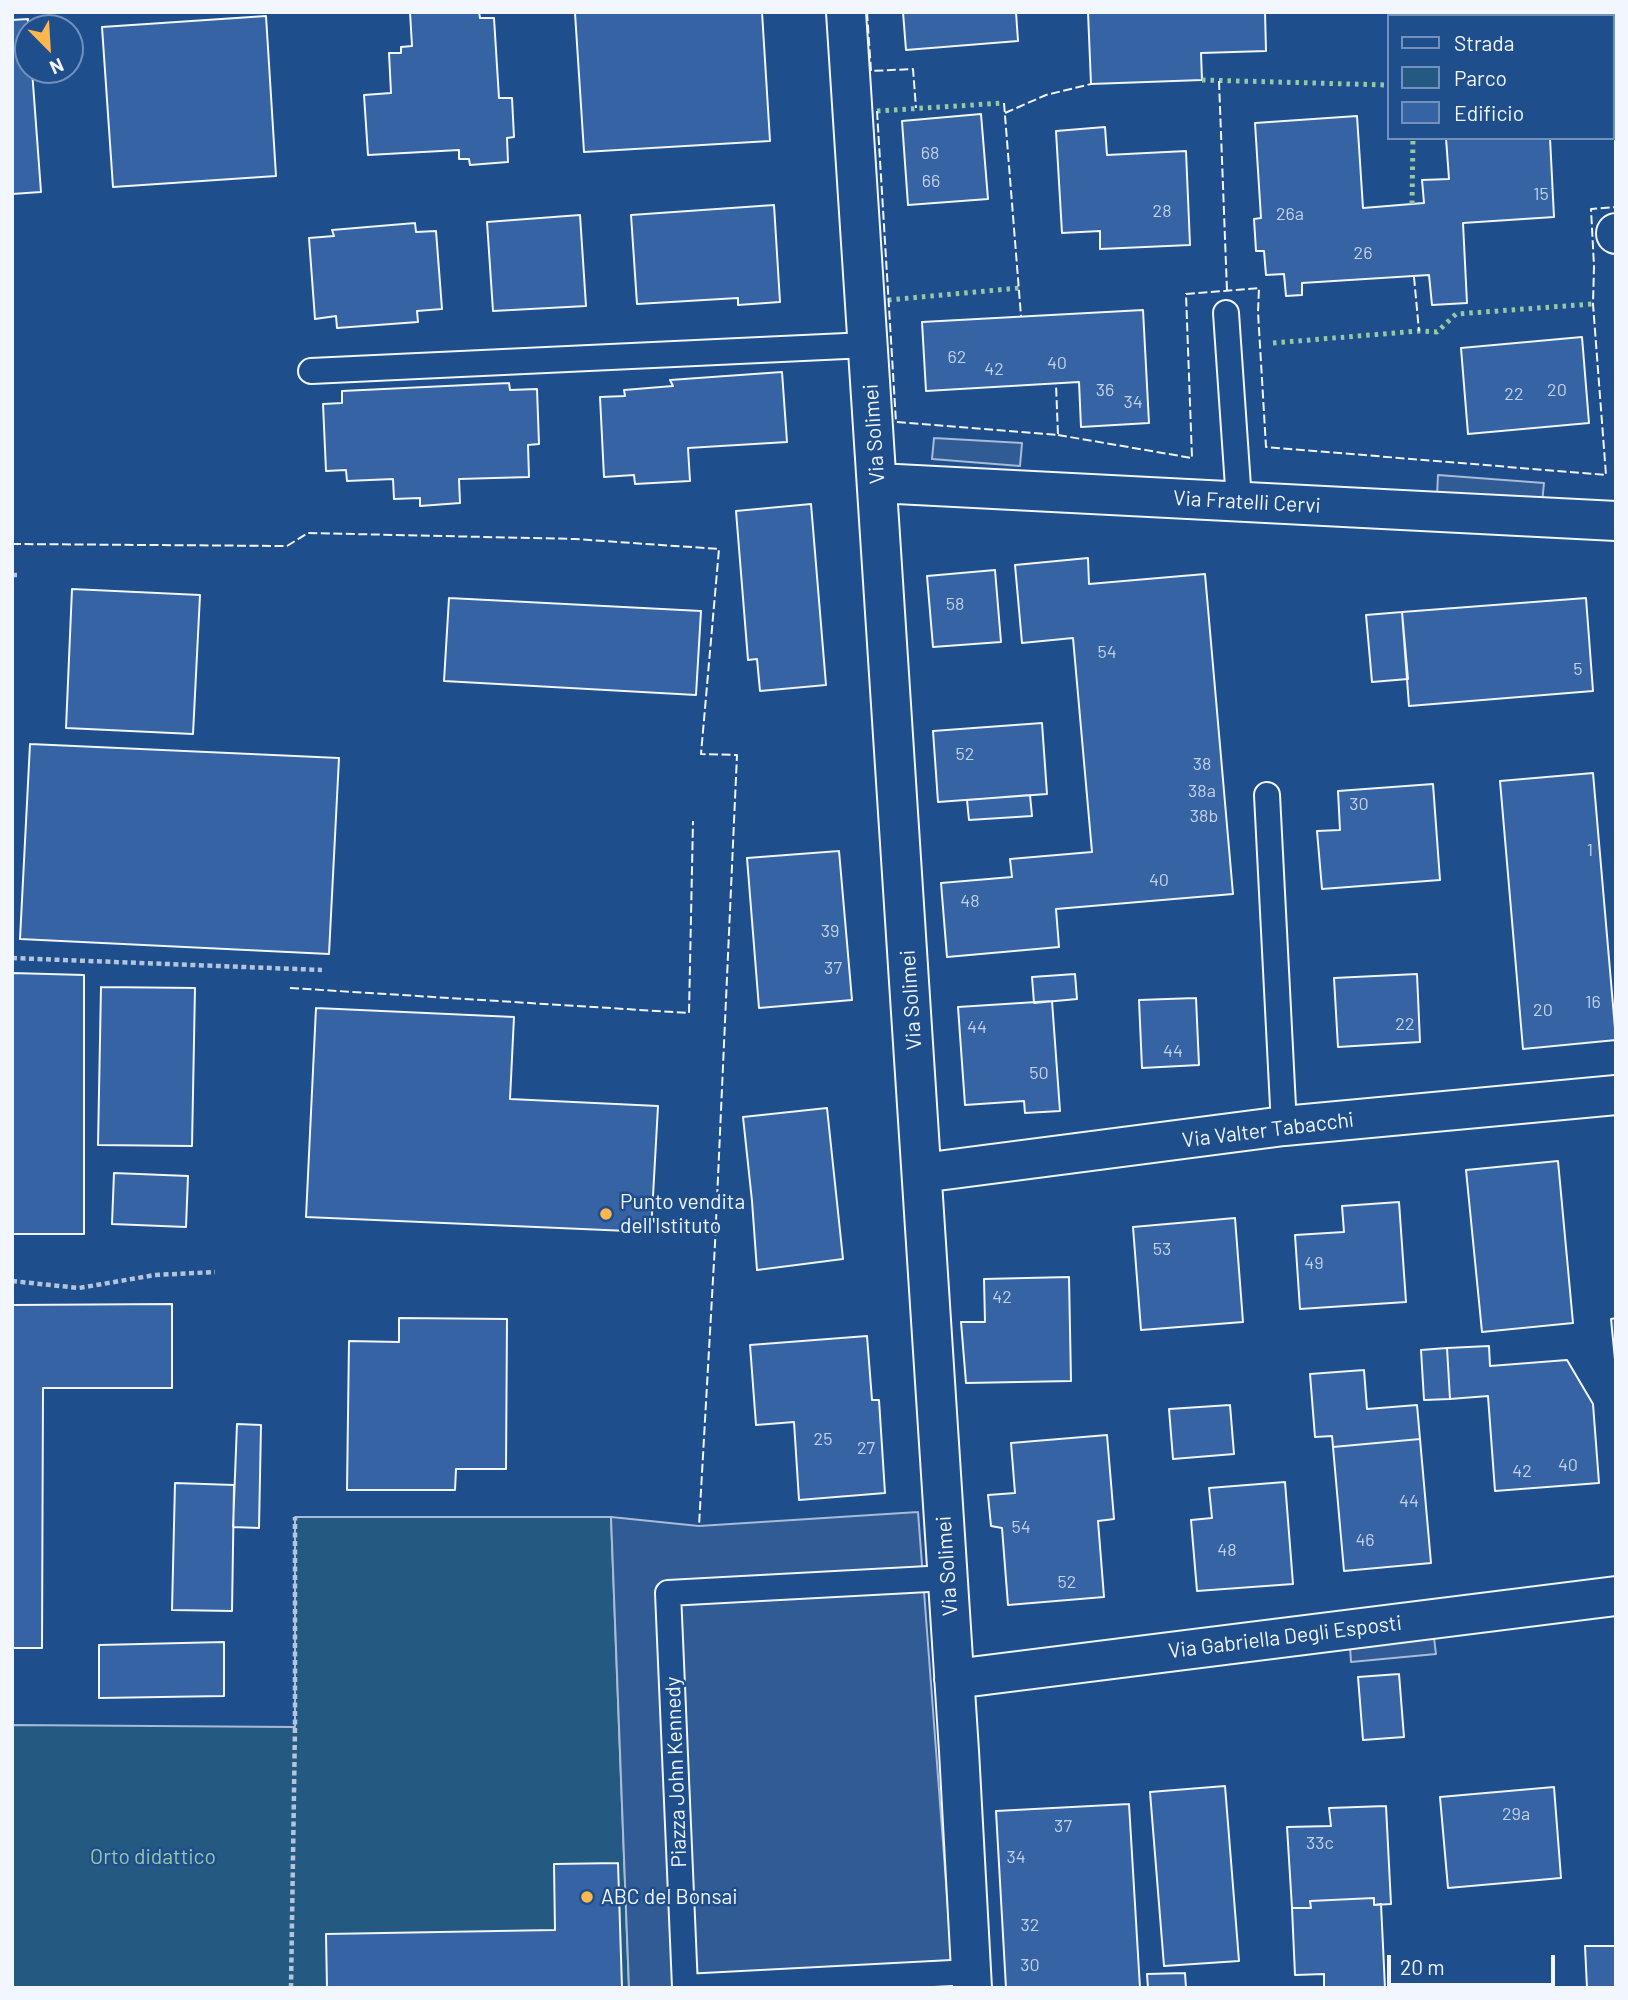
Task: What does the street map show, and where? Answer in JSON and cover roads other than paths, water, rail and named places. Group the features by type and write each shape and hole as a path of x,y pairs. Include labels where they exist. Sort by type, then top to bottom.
{"street":[{"name":"Via Solimei","path":"846,12 922,1173 971,1980"},
{"name":"Via Fratelli Cervi","path":"877,483 1616,521"},
{"name":"Via Valter Tabacchi","path":"922,1173 1284,1126 1616,1095"},
{"name":"Via Gabriella Degli Esposti","path":"954,1679 1616,1596"}],"lane":[{"path":"1226,313 1239,501"},
{"path":"311,371 867,345"},
{"path":"1267,795 1284,1126"},
{"name":"Piazza John Kennedy","path":"947,1578 668,1593 685,1987 971,1980"}],"place":[{"name":"Punto vendita dell'Istituto","path":"606,1214"},
{"name":"ABC del Bonsai","path":"587,1897"}],"park label":[{"name":"Orto didattico","path":"153,1857"}]}
